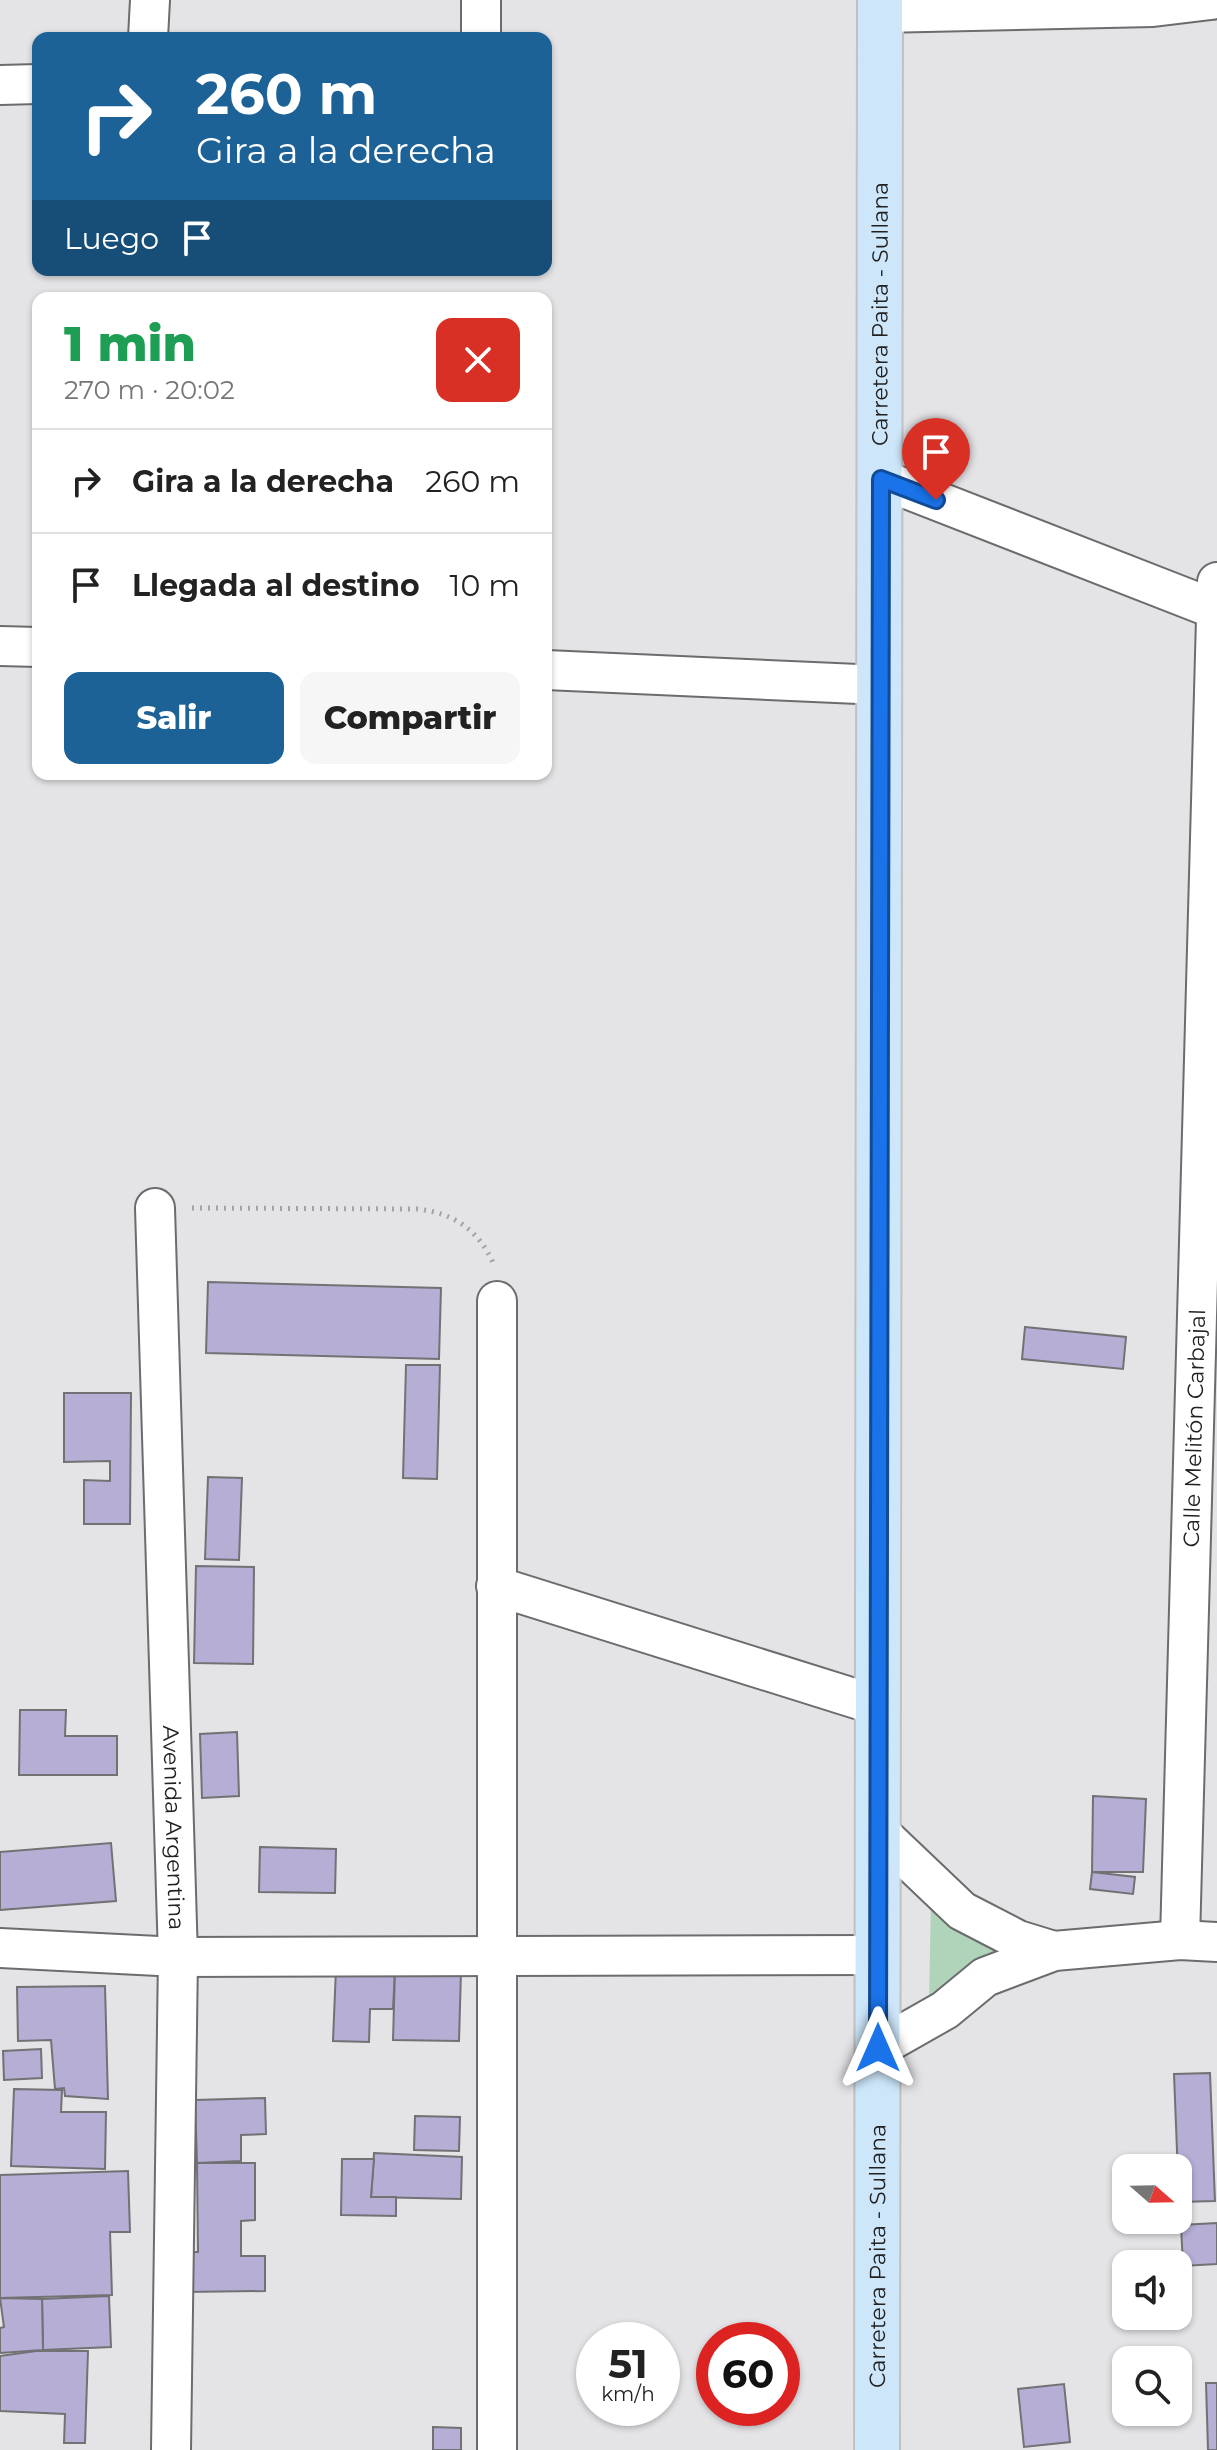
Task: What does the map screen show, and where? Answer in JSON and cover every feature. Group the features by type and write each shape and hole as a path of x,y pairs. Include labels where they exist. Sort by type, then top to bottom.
{"main road":[{"name":"Carretera Paita - Sullana","path":"877,2450 880,6"}],"street":[{"path":"148,32 150,0"},
{"path":"481,0 481,32"},
{"path":"880,6 1211,0"},
{"path":"0,85 32,84"},
{"path":"881,479 1216,601"},
{"name":"Calle Melitón Carbajal","path":"1199,1941 1216,601"},
{"path":"0,646 32,647"},
{"path":"552,670 881,685"},
{"name":"Avenida Argentina","path":"155,1208 178,1957 171,2450"},
{"path":"497,1301 497,2450"},
{"path":"496,1586 879,1706"},
{"path":"879,1832 962,1911 1018,1940 1054,1951"},
{"path":"878,2048 945,2010 985,1977 1054,1951 1199,1941"},
{"path":"0,1948 178,1957 878,1955"}],"path":[{"path":"155,1208 437,1211 473,1231 485,1246 494,1263 497,1301"}],"green space":[{"path":"931,1898 1007,1955 929,2003"}],"building":[{"path":"208,1282 441,1288 439,1359 206,1353"},
{"path":"1025,1327 1126,1337 1123,1369 1022,1359"},
{"path":"406,1365 440,1365 437,1479 403,1478"},
{"path":"64,1393 131,1393 130,1524 84,1524 84,1480 110,1481 110,1461 64,1462"},
{"path":"208,1477 242,1478 239,1560 205,1559"},
{"path":"196,1566 254,1567 253,1664 194,1663"},
{"path":"20,1710 66,1710 65,1736 117,1736 117,1775 19,1775"},
{"path":"237,1732 239,1796 202,1798 200,1734"},
{"path":"1093,1796 1146,1799 1143,1872 1092,1872"},
{"path":"111,1843 116,1901 0,1910 0,1852"},
{"path":"260,1847 336,1849 335,1893 259,1892"},
{"path":"1092,1872 1135,1877 1133,1894 1090,1889"},
{"path":"336,1968 395,1970 393,2009 370,2009 369,2042 333,2041"},
{"path":"395,1970 461,1971 459,2041 393,2040"},
{"path":"105,1986 108,2099 65,2096 64,2088 55,2089 51,2040 18,2041 17,1987"},
{"path":"41,2049 42,2078 4,2080 3,2051"},
{"path":"1210,2073 1215,2201 1192,2202 1192,2154 1177,2154 1174,2074"},
{"path":"14,2089 62,2090 61,2112 106,2112 105,2169 11,2166"},
{"path":"265,2098 266,2134 241,2135 241,2161 197,2163 195,2100"},
{"path":"415,2116 460,2117 459,2151 414,2150"},
{"path":"374,2153 462,2157 461,2199 371,2197"},
{"path":"342,2159 374,2159 371,2197 396,2197 396,2216 341,2215"},
{"path":"197,2163 255,2163 255,2220 241,2221 241,2256 265,2256 265,2291 185,2292 185,2252 198,2252"},
{"path":"128,2171 130,2232 110,2232 112,2295 0,2298 0,2175"},
{"path":"1217,2223 1217,2264 1192,2265 1192,2250 1182,2250 1181,2234 1192,2234 1192,2224"},
{"path":"109,2296 111,2347 43,2350 42,2299"},
{"path":"0,2298 42,2299 43,2350 0,2353 0,2328 4,2327"},
{"path":"36,2351 88,2351 85,2443 64,2443 65,2414 0,2411 0,2356"},
{"path":"1206,2383 1217,2383 1217,2450 1208,2450"},
{"path":"1064,2384 1070,2442 1024,2447 1018,2389"},
{"path":"433,2427 461,2428 461,2450 433,2450"}],"route":[{"path":"878,2048 881,479 936,500"}]}
